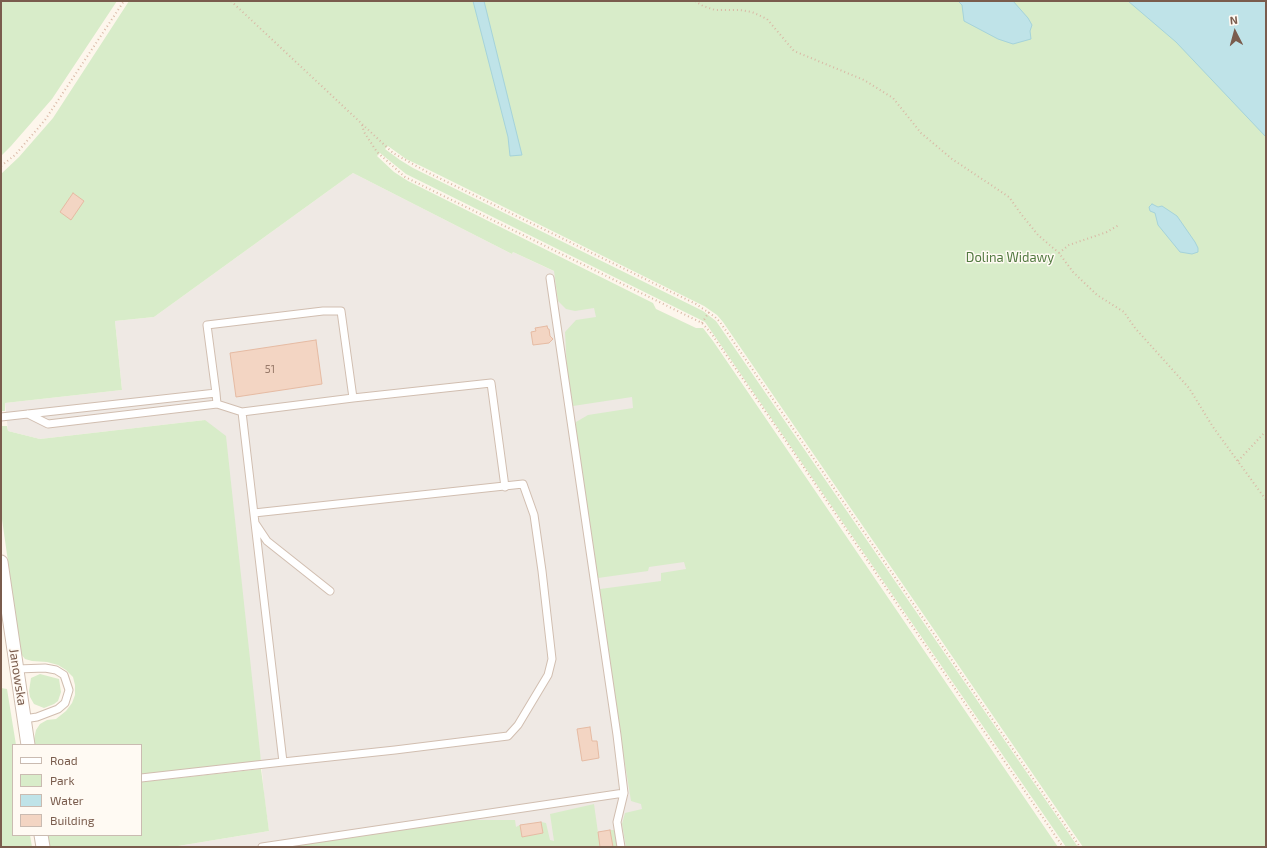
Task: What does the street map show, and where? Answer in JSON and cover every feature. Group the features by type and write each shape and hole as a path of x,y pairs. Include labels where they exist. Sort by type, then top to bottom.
{"street":[{"name":"Janowska","path":"1,562 28,744"},
{"path":"42,836 43,847"}],"lane":[{"path":"550,278 617,735 624,793 617,822 621,847"},
{"path":"217,404 207,325 341,310 353,398"},
{"path":"27,414 48,424 217,404 242,412 491,383 505,487"},
{"path":"1,417 216,393"},
{"path":"242,412 283,762"},
{"path":"142,778 508,736 518,725 548,675 552,659 534,515 523,484 254,513"},
{"path":"255,523 267,541 330,591"},
{"path":"17,669 45,668 56,670 64,675 69,690 65,703 58,709 37,717 24,719"},
{"path":"262,847 624,793"}],"path":[{"path":"1,166 15,155 45,120 124,1"},
{"path":"231,1 393,153 408,162 696,304 709,312 720,322 1080,847"},
{"path":"695,1 715,10 740,10 752,12 766,19 794,51 864,80 892,98 921,132 952,159 1009,197 1038,234 1059,253 1073,272 1097,295 1124,312 1135,328 1189,388 1213,428 1266,500"},
{"path":"362,123 364,132 377,152 405,176 702,323 711,333 790,447 1063,847"},
{"path":"1059,253 1069,245 1107,232 1119,225"},
{"path":"702,323 709,312"},
{"path":"1238,461 1266,431"}],"shaded area":[{"path":"353,173 512,254 513,252 703,341 1053,847 172,847 269,831 261,761 205,420 40,439 8,431 5,403 122,390 115,321 154,317"}],"green space":[{"path":"1,1 117,1 52,99 1,156"},
{"name":"Dolina Widawy","path":"129,1 1266,1 1266,847 1083,847 717,315 704,306 406,159 388,146 385,149 413,168 703,311 716,321 1078,847 1066,847 705,322 406,174 380,153 377,156 394,172 408,181 653,303 656,309 696,328 703,328 1058,847 626,847 622,824 625,813 642,809 641,804 631,801 600,589 661,581 661,573 686,569 684,562 649,567 648,571 598,578 576,431 576,422 588,415 633,408 632,397 573,406 567,370 565,332 576,320 596,317 594,308 575,311 566,309 558,301 554,271 513,252 512,254 353,173 154,317 115,321 122,390 5,403 5,411 1,411 1,174 19,157 53,118"},
{"path":"205,420 226,436 261,761 142,775 142,744 34,744 36,730 40,724 47,720 56,719 66,711 72,703 75,695 75,685 73,677 58,665 25,659 21,654 1,512 1,426 7,426 8,431 40,439"},
{"path":"40,674 59,679 61,692 58,701 44,708 34,704 30,697 29,691 31,678"},
{"path":"1,688 7,689 16,744 12,744 12,836 30,836 32,847 1,847"},
{"path":"261,769 269,831 172,847 49,847 47,836 142,836 142,782"},
{"path":"594,804 600,847 284,847 466,820 515,820 516,827 520,825 522,837 543,833 541,822 546,823 550,840 554,841 550,814"},
{"path":"610,830 615,830 618,847 613,847"}],"water":[{"path":"473,1 484,1 522,155 510,156 508,137"},
{"path":"958,1 1013,1 1028,18 1032,25 1030,31 1031,39 1013,44 998,39 964,21 962,5"},
{"path":"1128,1 1266,1 1266,137 1176,42"},
{"path":"1152,204 1158,207 1162,206 1177,216 1195,242 1198,252 1192,254 1180,252 1158,225 1155,213 1150,211 1149,207"}],"building":[{"path":"73,193 84,201 71,220 60,212"},
{"path":"547,326 550,336 553,339 549,343 533,345 531,332 536,331 535,328"},
{"path":"316,340 322,384 236,397 230,353"},
{"path":"590,727 592,741 597,741 599,758 582,761 577,729"},
{"path":"541,822 543,833 522,837 520,825"},
{"path":"610,830 613,847 600,847 598,832"}]}
